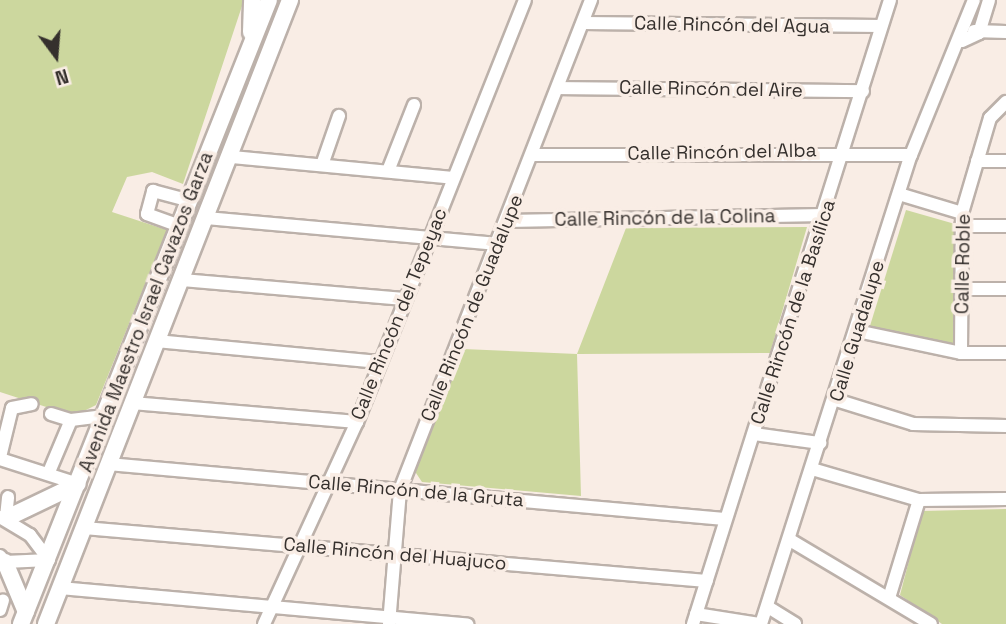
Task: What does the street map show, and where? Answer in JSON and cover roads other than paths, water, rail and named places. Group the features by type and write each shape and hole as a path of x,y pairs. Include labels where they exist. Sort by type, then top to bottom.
{"main road":[{"path":"248,55 253,0"},
{"name":"Avenida Maestro Israel Cavazos Garza","path":"23,618 49,559 157,286 177,225 269,0"},
{"name":"Avenida Maestro Israel Cavazos Garza","path":"49,618 156,341 232,157 290,0"},
{"path":"183,280 177,262 196,204 195,185"},
{"path":"156,341 162,299 157,286"},
{"path":"5,517 78,484"},
{"path":"49,618 49,559 84,528"},
{"path":"3,559 23,618"}],"street":[{"name":"Calle Rincón del Tepeyac","path":"264,624 357,422 525,0"},
{"name":"Calle Rincón de Guadalupe","path":"389,621 400,490 533,155 591,0"},
{"name":"Calle Rincón de la Basílica","path":"695,619 845,151 890,0"},
{"name":"Calle Guadalupe","path":"760,624 768,607 836,400 911,155 963,35 975,0"},
{"path":"979,33 989,0"},
{"name":"Calle Rincón del Agua","path":"583,23 881,26"},
{"path":"963,35 1006,32"},
{"name":"Calle Rincón del Aire","path":"559,88 863,91"},
{"name":"Calle Roble","path":"961,353 961,220 989,118 1006,102"},
{"path":"388,171 414,105"},
{"path":"322,165 339,116"},
{"name":"Calle Rincón del Alba","path":"533,155 845,151 911,155"},
{"path":"232,157 453,178"},
{"path":"977,161 1006,161"},
{"path":"177,225 147,214 153,191 187,200"},
{"path":"899,194 961,220 1006,226"},
{"name":"Calle Rincón de la Colina","path":"507,221 824,215"},
{"path":"206,218 498,244"},
{"path":"183,280 404,299"},
{"path":"963,289 1006,289"},
{"path":"857,331 961,353 1006,353"},
{"path":"156,341 379,362"},
{"path":"836,400 920,425 1006,426"},
{"path":"132,403 357,422"},
{"path":"32,404 12,408 0,458 49,472 78,484"},
{"path":"51,414 71,420 105,416"},
{"path":"49,472 71,420"},
{"path":"754,435 820,443"},
{"name":"Calle Rincón de la Gruta","path":"108,464 725,519"},
{"path":"812,469 919,500 1006,499"},
{"path":"8,497 5,517 49,559"},
{"path":"889,598 919,500"},
{"name":"Calle Rincón del Huajuco","path":"84,528 707,581"},
{"path":"790,540 931,624"},
{"path":"3,559 49,559"},
{"path":"60,588 272,607 389,621 467,624"},
{"path":"768,607 795,624"},
{"path":"695,619 760,624"}]}
